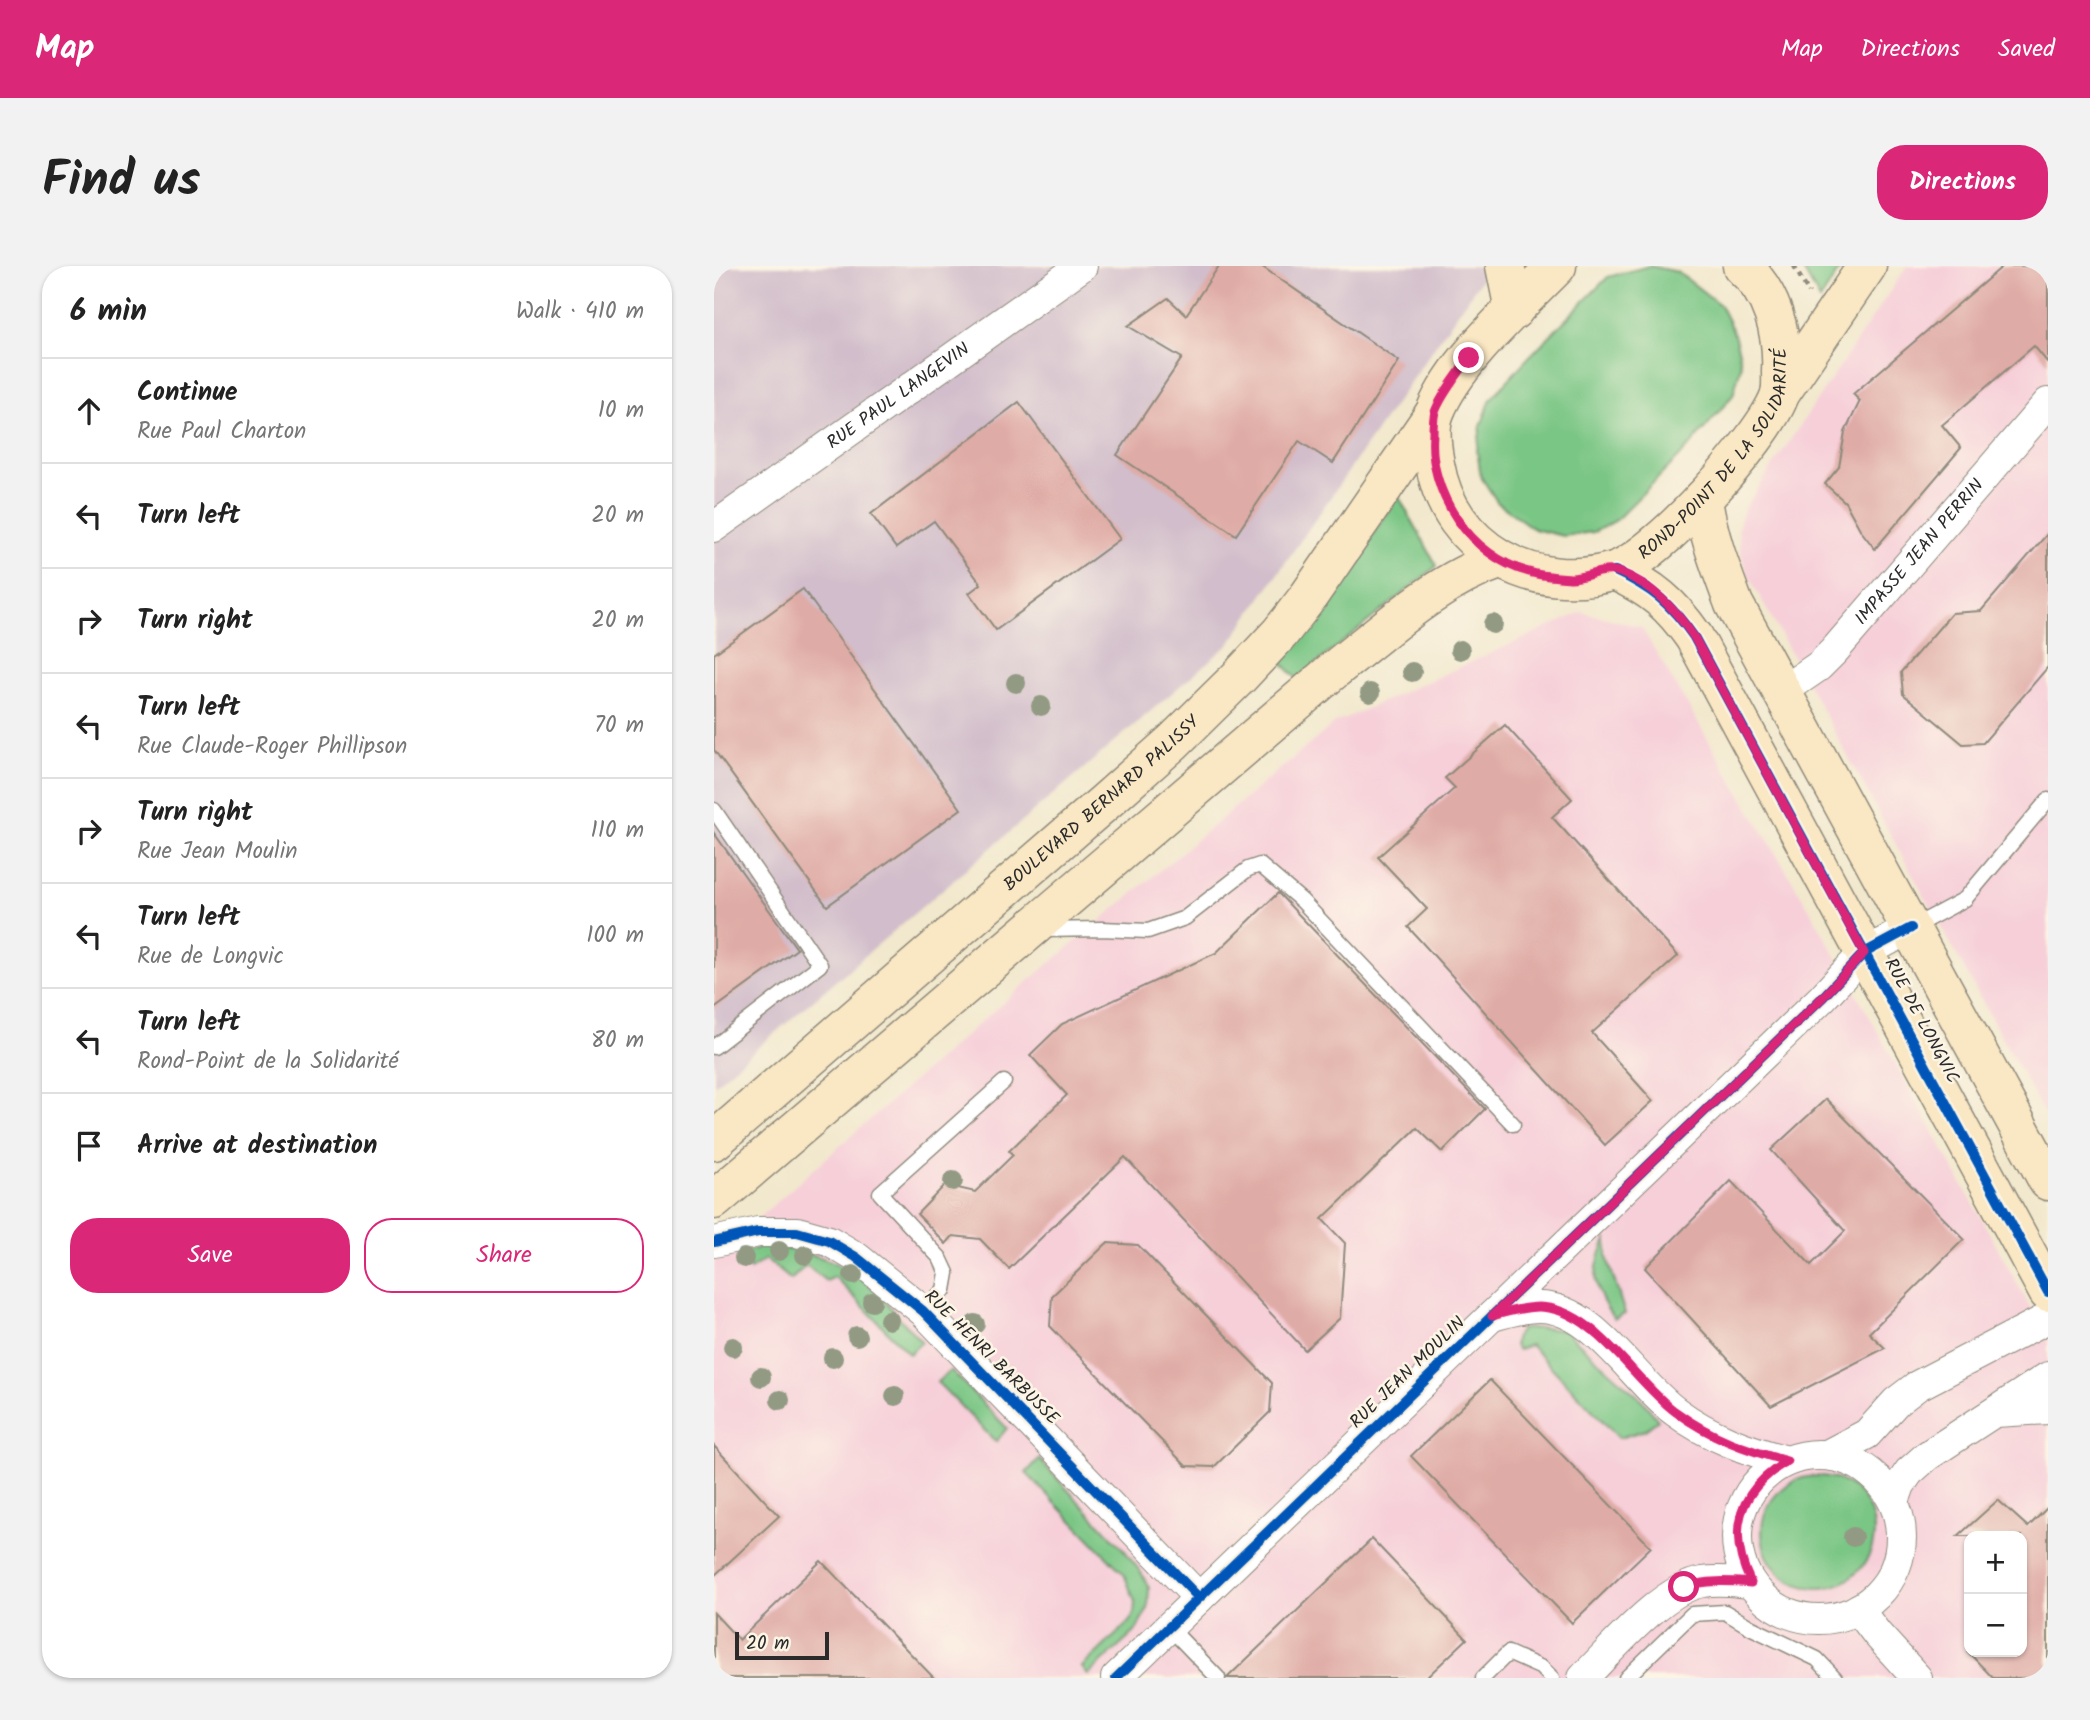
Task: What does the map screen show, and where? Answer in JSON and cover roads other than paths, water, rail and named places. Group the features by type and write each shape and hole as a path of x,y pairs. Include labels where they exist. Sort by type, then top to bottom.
{"main road":[{"path":"1505,266 1514,310"},
{"name":"ROND-POINT DE LA SOLIDARITÉ","path":"1557,266 1469,358 1434,414 1432,446 1437,475 1450,509 1470,537 1499,560 1529,572 1573,578 1615,571 1641,557 1659,543 1703,499 1765,426 1780,394 1782,348 1773,308 1752,274 1742,266"},
{"path":"1780,394 1867,266"},
{"name":"BOULEVARD BERNARD PALISSY","path":"714,1141 1104,803 1239,677 1280,633 1308,597 1434,414"},
{"name":"RUE DE LONGVIC","path":"1703,499 1715,555 1734,604 2048,1181"},
{"path":"714,1200 1335,669 1455,579 1499,560"},
{"name":"RUE DE LONGVIC","path":"1615,571 1642,583 1661,597 1678,613 1694,637 2048,1292"}],"street":[{"name":"RUE PAUL LANGEVIN","path":"714,527 1082,266"},
{"name":"IMPASSE JEAN PERRIN","path":"1781,692 1819,666 1834,651 2048,403"},
{"name":"RUE JEAN MOULIN","path":"1116,1678 1822,998 1864,953 1911,928"},
{"name":"RUE HENRI BARBUSSE","path":"714,1242 758,1232 797,1232 829,1241 856,1257 923,1311 1199,1598"},
{"path":"1492,1316 1538,1307 1559,1310 1575,1317 1674,1410 1715,1437 1740,1448 1787,1461"},
{"path":"1827,1455 1867,1434 1896,1402 1917,1386 2048,1318"},
{"path":"1894,1503 1900,1485 1909,1472 1927,1456 2048,1377"},
{"path":"1993,1412 2048,1409"},
{"path":"1827,1455 1848,1460 1867,1470 1882,1485 1894,1503 1901,1526 1901,1551 1892,1574 1878,1594 1858,1609 1836,1618 1812,1619 1788,1613 1768,1601 1751,1583 1741,1562 1737,1538 1740,1514 1750,1492 1766,1474 1787,1461 1827,1455"},
{"path":"1583,1678 1665,1599 1684,1587 1719,1580 1751,1583"},
{"path":"1858,1609 1917,1678"}],"lane":[{"path":"1911,928 1965,899 2048,800"},
{"path":"714,810 820,965 714,1047"},
{"path":"1028,930 1148,931 1185,918 1248,869 1259,865 1302,901 1513,1124"},
{"path":"923,1311 944,1290 947,1273 940,1258 880,1193 1004,1082"},
{"path":"1626,1678 1692,1614 1725,1612 1790,1648 1817,1659 1835,1678"},
{"path":"1169,1627 1218,1678"},
{"path":"1483,1678 1508,1653 1542,1668 1552,1678"}]}
